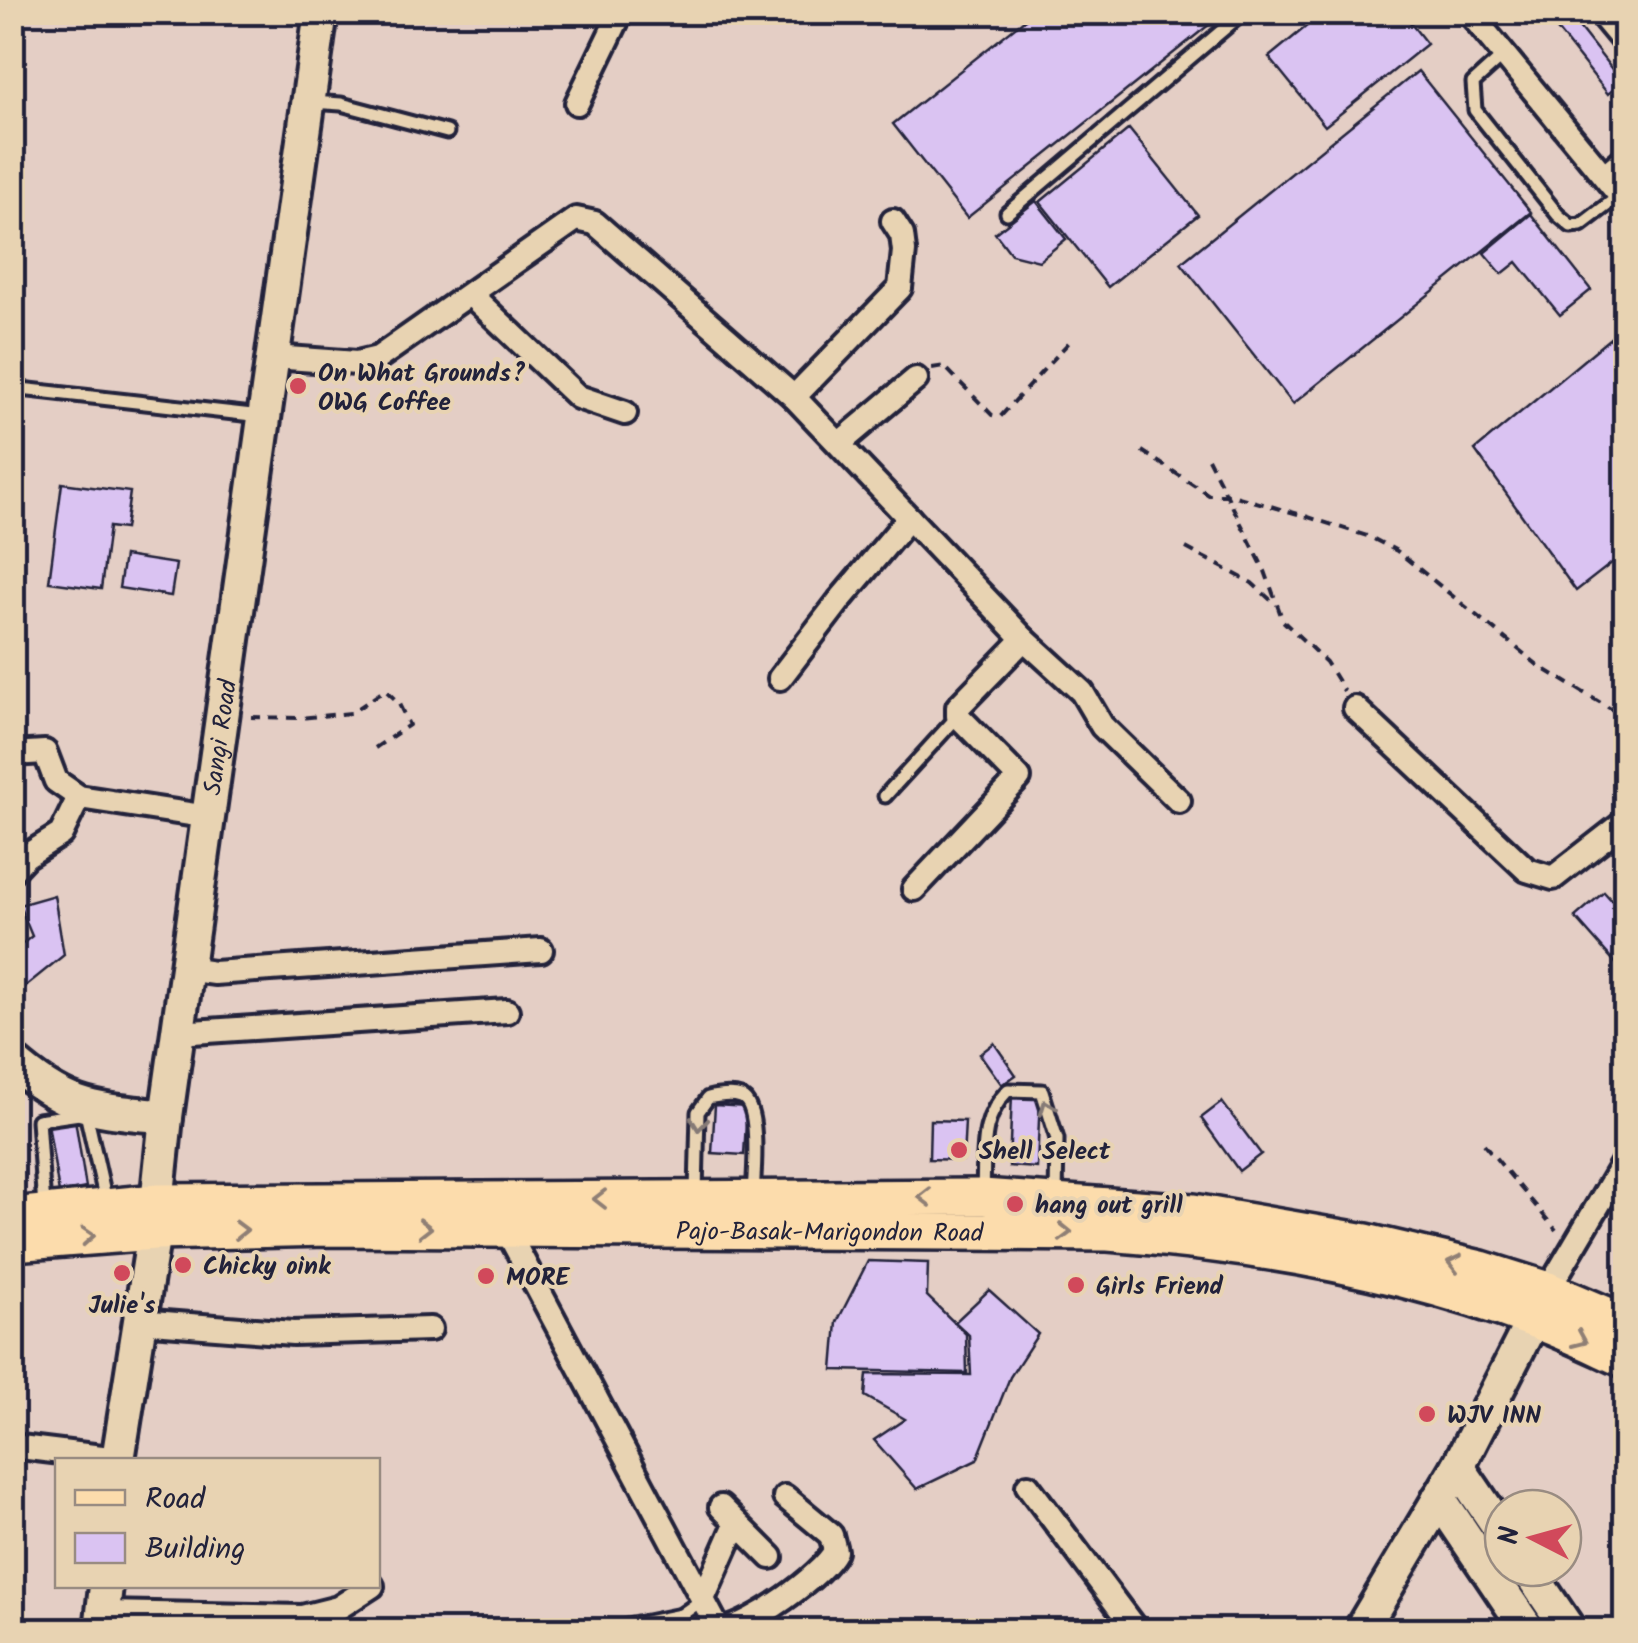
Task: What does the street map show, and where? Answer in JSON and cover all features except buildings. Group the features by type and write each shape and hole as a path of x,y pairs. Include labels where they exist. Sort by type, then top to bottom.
{"main road":[{"name":"Pajo-Basak-Marigondon Road","path":"12,1243 156,1217 696,1198 982,1197 1056,1202 1193,1212 1303,1230 1481,1269 1626,1360"},
{"name":"Pajo-Basak-Marigondon Road","path":"28,1213 108,1205 156,1217 505,1227 1051,1232 1187,1239 1541,1304 1626,1324"}],"street":[{"name":"Sangi Road","path":"118,1458 156,1217 186,969 321,12"},
{"path":"577,103 617,26 620,12"},
{"path":"1469,12 1622,200"},
{"path":"273,357 368,362 471,295 576,219 594,222 794,397 1024,639 1082,692 1102,726 1179,802"},
{"path":"794,397 900,288 904,251 902,235 893,222"},
{"path":"471,295 570,390 588,402 626,413"},
{"path":"840,443 916,380"},
{"path":"780,678 909,518"},
{"path":"914,889 1019,778 958,716 958,707 1024,639"},
{"path":"1354,708 1527,870 1543,878 1558,875 1626,821"},
{"path":"12,754 45,752 56,781 79,798 209,816"},
{"path":"12,871 26,856 61,834 79,798"},
{"path":"186,969 214,973 541,950"},
{"path":"178,1033 507,1011"},
{"path":"15,1065 44,1106 166,1116"},
{"path":"1361,1630 1458,1467 1541,1304 1626,1158"},
{"path":"505,1227 721,1630 755,1619 822,1568 836,1551 831,1535 785,1498"},
{"path":"139,1321 293,1333 430,1330"},
{"path":"12,1446 103,1458"},
{"path":"1458,1467 1483,1504"},
{"path":"1028,1486 1136,1630"},
{"path":"1438,1498 1528,1630"},
{"path":"703,1600 728,1516 771,1557"},
{"path":"104,1610 302,1617 338,1608 369,1588"},
{"path":"1541,1588 1570,1630"}],"lane":[{"path":"1007,214 1244,12"},
{"path":"1592,12 1626,53"},
{"path":"1504,55 1473,83 1474,110 1558,216 1571,226 1581,226 1622,200"},
{"path":"308,102 341,104 447,132"},
{"path":"1600,172 1626,150"},
{"path":"12,388 265,417"},
{"path":"885,796 958,716"},
{"path":"982,1197 986,1120 994,1104 1008,1090 1029,1089 1042,1092 1057,1140 1056,1202"},
{"path":"696,1198 698,1112 708,1098 718,1096 742,1098 748,1103 754,1128 754,1198"},
{"path":"28,1213 44,1106"},
{"path":"84,1109 108,1205"},
{"path":"608,1630 681,1616 703,1600"}],"path":[{"path":"916,380 931,368 944,366 992,415 1000,418 1073,338"},
{"path":"1142,451 1208,495 1224,495 1370,537 1396,551 1539,666 1626,718"},
{"path":"1208,458 1265,571 1283,620 1326,662 1354,708"},
{"path":"1186,548 1252,584 1278,606"},
{"path":"238,717 300,718 350,713 386,690 398,702 410,725 375,748"},
{"path":"1484,1144 1572,1248"}],"place":[{"name":"On What Grounds? OWG Coffee","path":"298,386"},
{"name":"Shell Select","path":"959,1150"},
{"name":"hang out grill","path":"1015,1204"},
{"name":"Chicky oink","path":"183,1265"},
{"name":"Julie's","path":"122,1273"},
{"name":"MORE","path":"486,1276"},
{"name":"Girls Friend","path":"1076,1285"},
{"name":"WJV INN","path":"1427,1414"}]}
